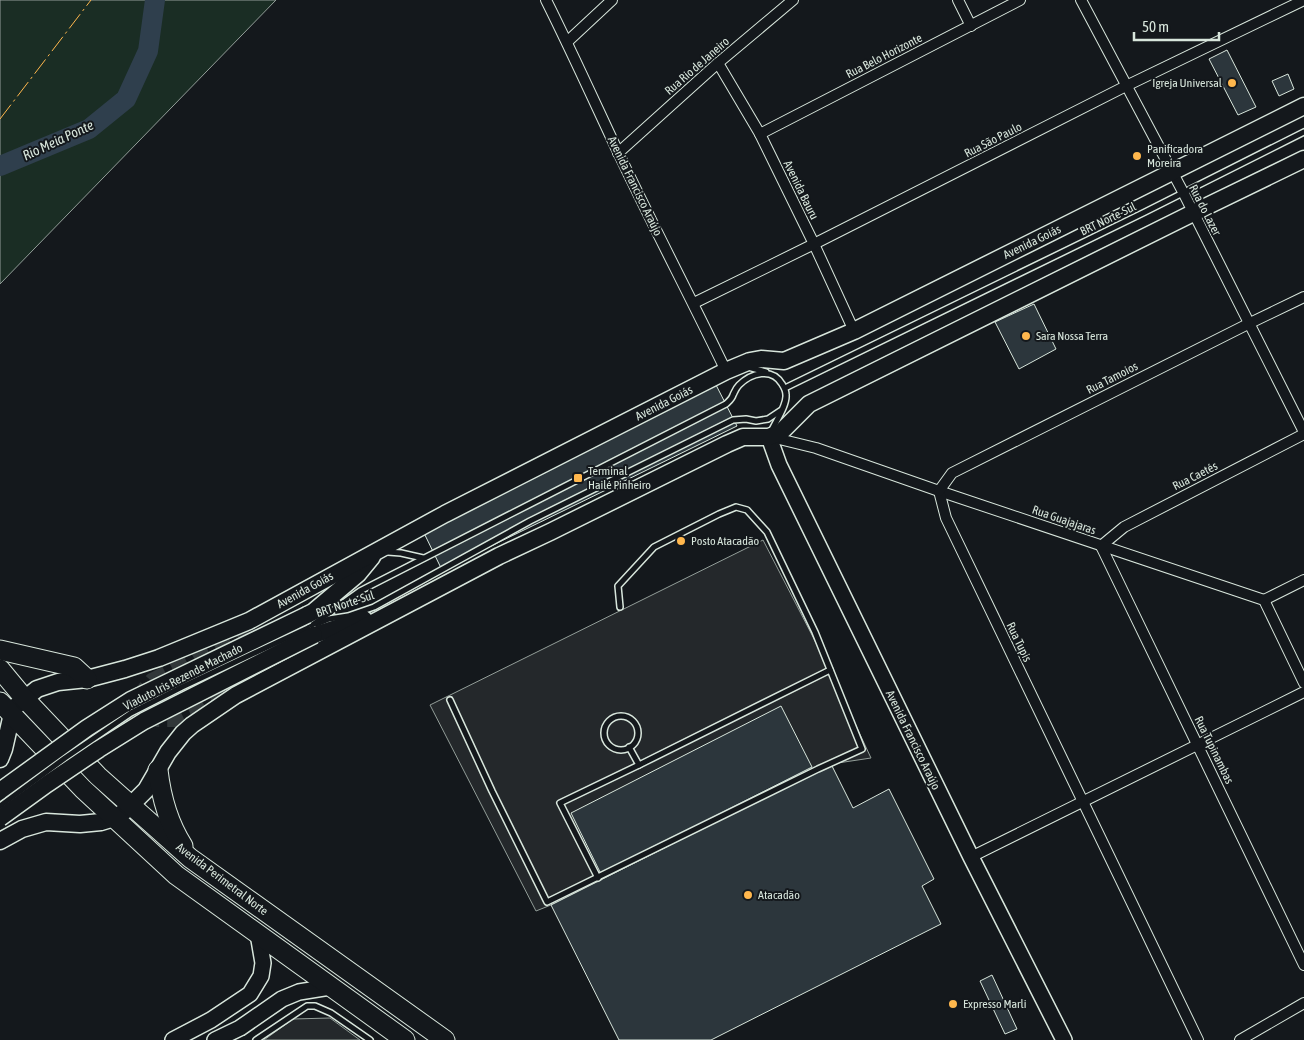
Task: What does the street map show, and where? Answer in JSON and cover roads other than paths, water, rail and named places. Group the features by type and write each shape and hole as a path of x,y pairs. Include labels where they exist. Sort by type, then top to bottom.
{"highway":[{"path":"0,650 74,667 87,679"},
{"name":"Avenida Perimetral Norte","path":"0,669 24,698 98,776 190,858 445,1040"},
{"name":"Avenida Perimetral Norte","path":"6,708 83,789 176,875 405,1040"},
{"path":"158,770 171,822 190,858"}],"main road":[{"name":"Avenida Goiás","path":"24,698 37,689 58,682 87,679 159,658 249,620 445,514 733,368 761,359 784,361 854,332 1304,106"},
{"path":"0,841 22,829 46,822 80,824 101,822 114,818 146,790 168,752 183,733 236,695 499,556 727,444 743,437 769,437 781,432 809,404 1304,159"},
{"path":"0,818 84,759 144,721 309,626 313,612 358,574 376,551"},
{"path":"0,791 87,728 132,700 309,626 406,605"},
{"path":"0,759 4,749 6,708 16,706 24,698"}],"street":[{"name":"Avenida Francisco Araújo","path":"546,0 618,153 694,303 733,368"},
{"path":"567,42 612,0"},
{"name":"Rua Rio de Janeiro","path":"618,153 718,63 793,0"},
{"path":"958,0 971,26"},
{"name":"Rua Belo Horizonte","path":"760,134 1020,0"},
{"name":"Rua do Lazer","path":"1081,0 1183,192 1304,433"},
{"name":"Rua São Paulo","path":"694,303 1126,86 1304,0"},
{"name":"Avenida Bauru","path":"718,63 760,134 814,244 854,332"},
{"name":"Rua Tamoios","path":"939,491 952,473 1304,297"},
{"name":"Rua Caetés","path":"1101,546 1124,527 1304,433"},
{"name":"Avenida Francisco Araújo","path":"769,437 779,465 1063,1040"},
{"name":"Rua Guajajaras","path":"769,437 816,448 1264,600"},
{"name":"Rua Tupis","path":"939,491 946,518 1198,1040"},
{"name":"Rua Tupinambas","path":"1101,546 1304,965"},
{"path":"1304,580 1264,600 1304,683"},
{"path":"971,857 1304,692"},
{"path":"173,1040 211,1020 249,994 261,976 263,963 258,934"},
{"path":"215,1040 240,1028 282,999 300,992 330,987"},
{"path":"249,994 255,997 262,1013"},
{"path":"1240,1040 1304,1003"}],"lane":[{"name":"BRT Norte-Sul","path":"785,388 1304,132"},
{"path":"733,368 769,373 778,378 785,388 785,403 769,437"},
{"name":"BRT Norte-Sul","path":"309,626 360,591 726,404 733,397 739,385 748,378 757,374 769,373"},
{"name":"BRT Norte-Sul","path":"309,626 374,607 530,521 733,420 746,419 756,421 768,419 781,411"},
{"path":"450,700 492,791 547,902 862,749 814,632 767,532 747,510 736,507 718,514 654,547 618,586 620,607"},
{"path":"376,551 401,553 424,558"},
{"name":"Viaduto Iris Rezende Machado","path":"0,806 65,758 131,713 309,626"},
{"path":"598,878 560,803 830,670"},
{"path":"626,717 636,725 638,731 637,738 629,747 616,748 610,746 606,740 605,728 613,718 626,717"},
{"path":"629,747 639,765"},
{"path":"256,1040 307,1006 315,1006 331,1013 370,1040"}],"waterway":[{"name":"Rio Meia Ponte","path":"0,166 89,129 126,99 148,51 155,0"}],"tunnel":[{"path":"227,698 205,705 175,719 157,719 147,707 142,693 152,681 219,647 246,624"}],"place":[{"name":"Igreja Universal","path":"1232,83"},
{"name":"Panificadora Moreira","path":"1137,156"},
{"name":"Sara Nossa Terra","path":"1026,336"},
{"name":"Terminal Hailé Pinheiro","path":"578,478"},
{"name":"Posto Atacadão","path":"681,541"},
{"name":"Atacadão","path":"748,895"},
{"name":"Expresso Marli","path":"953,1004"}]}
